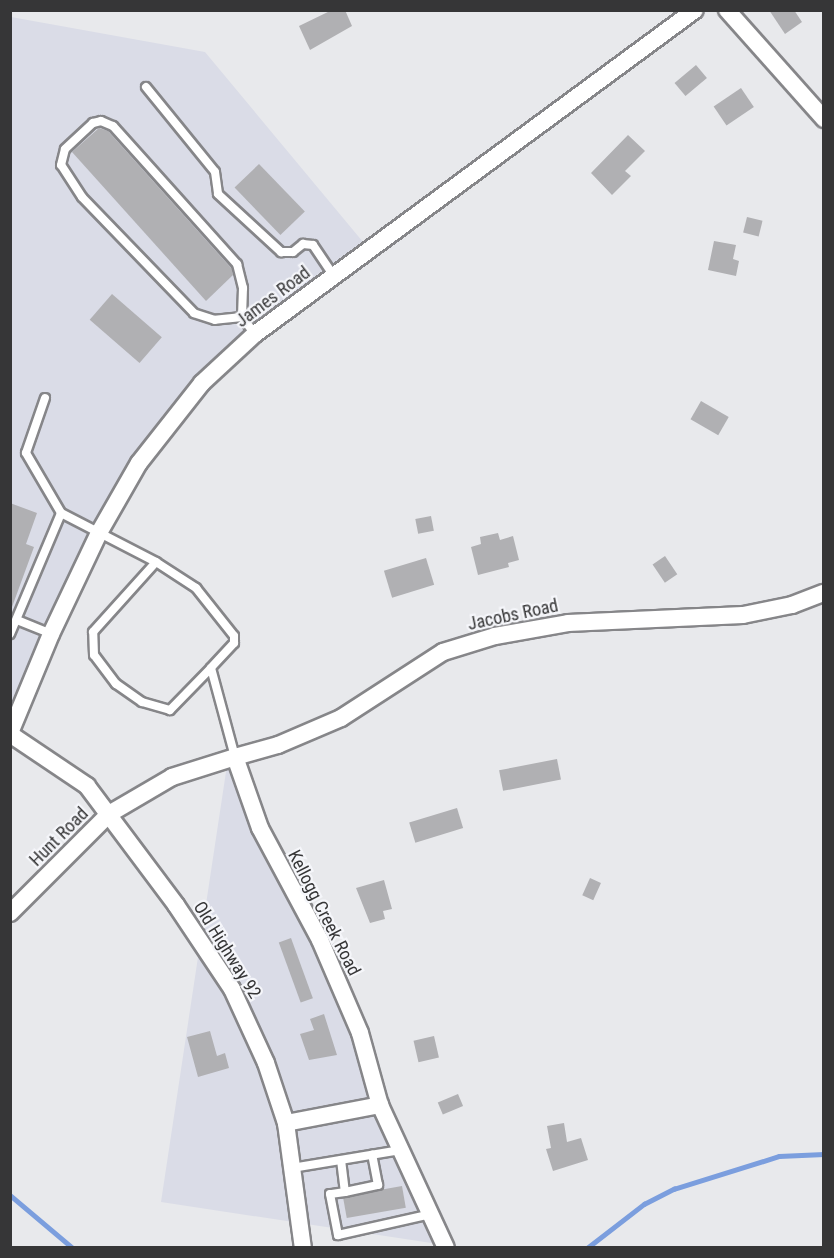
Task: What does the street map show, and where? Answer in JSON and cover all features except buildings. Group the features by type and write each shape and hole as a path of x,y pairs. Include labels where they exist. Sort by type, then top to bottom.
{"street":[{"name":"James Road","path":"10,734 51,634 100,531 139,463 202,383 255,334 695,10"},
{"path":"727,10 824,119"},
{"name":"Jacobs Road","path":"235,757 278,744 341,718 443,652 495,636 568,623 743,615 792,605 824,593"},
{"name":"Old Highway 92","path":"10,734 87,786 110,814 232,989 266,1063 286,1124 303,1248"},
{"path":"110,814 172,777 235,757"},
{"name":"Kellogg Creek Road","path":"235,757 260,828 320,940 360,1033 381,1105 446,1248"},
{"name":"Hunt Road","path":"10,913 110,814"},
{"path":"286,1124 381,1105"}],"lane":[{"path":"146,87 215,172 218,194 281,252 292,252 303,244 313,246 334,276"},
{"path":"242,317 215,320 194,313 82,197 62,165 65,149 93,123 101,121 113,126 237,264 243,288 242,317 255,334"},
{"path":"45,398 26,453 61,513 100,531 156,562 196,588 234,636 234,643 170,711 142,702 116,684 94,655 93,632 156,562"},
{"path":"10,634 61,513"},
{"path":"16,620 51,634"},
{"path":"211,668 235,757"},
{"path":"292,1168 402,1150"},
{"path":"372,1155 378,1185 330,1194 338,1235 431,1214"},
{"path":"340,1160 345,1191"}],"shaded area":[{"path":"11,17 205,52 368,248 183,398 97,528 11,722"},
{"path":"229,752 451,1246 161,1202"}],"waterway":[{"path":"587,1248 644,1204 674,1189 779,1156 824,1154"},
{"path":"10,1195 73,1248"}]}
